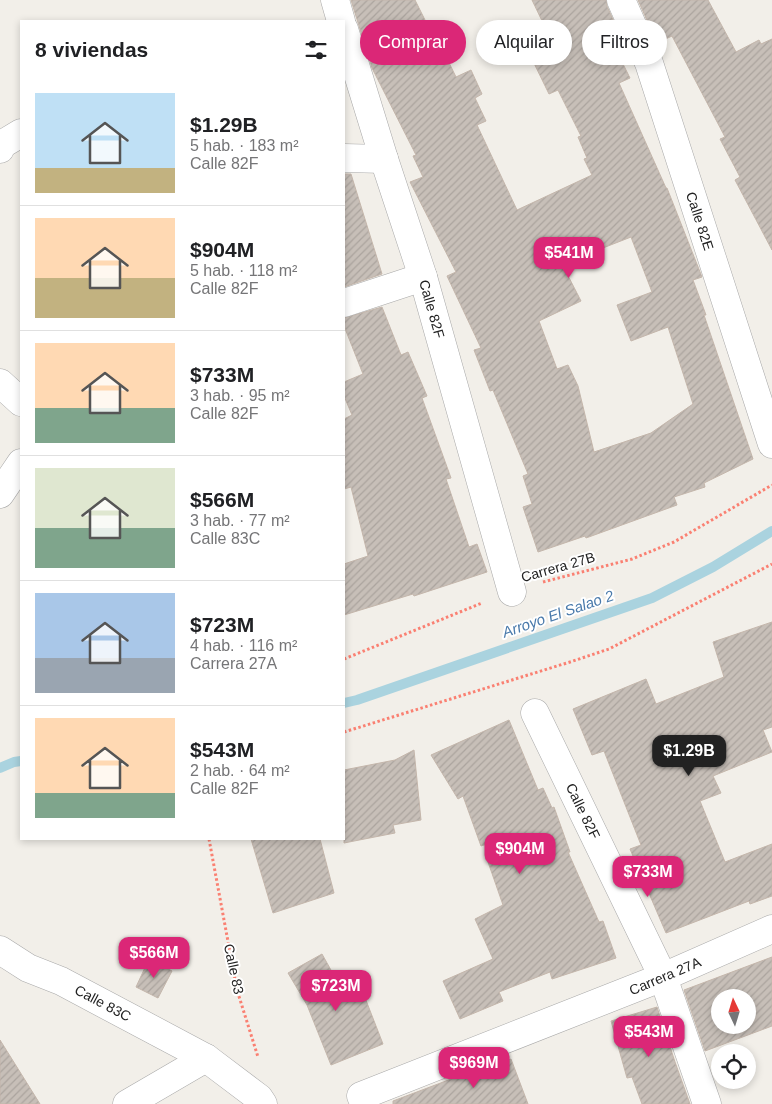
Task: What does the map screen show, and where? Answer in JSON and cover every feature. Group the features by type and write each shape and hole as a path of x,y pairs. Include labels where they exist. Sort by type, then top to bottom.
{"street":[{"path":"335,0 342,20"},
{"name":"Calle 82E","path":"621,0 649,64 772,444"},
{"name":"Calle 82F","path":"345,32 423,278 512,592"},
{"path":"345,158 384,159"},
{"path":"345,303 423,278"},
{"path":"0,383 20,401"},
{"path":"0,494 20,464"},
{"name":"Calle 82F","path":"535,714 663,977 706,1104"},
{"name":"Carrera 27A","path":"363,1100 663,977 772,929"},
{"name":"Calle 83C","path":"0,950 28,968 61,981 206,1058"},
{"path":"127,1104 206,1058 261,1101"}],"path":[{"name":"Carrera 27B","path":"345,659 465,609 512,592 632,559 674,542 772,485"},
{"path":"345,732 609,649 772,564"},
{"name":"Calle 83","path":"209,840 237,990 258,1055 261,1101"}],"building":[{"path":"351,0 415,0 425,20 360,20 360,29"},
{"path":"532,0 606,0 613,20 582,20 582,65 624,65 630,78 619,83 667,188 702,277 693,280 753,459 704,483 705,487 674,497 677,505 586,538 585,536 538,552 523,507 532,504 523,476 528,474 493,390 490,391 474,350 481,348 447,276 456,272 410,182 423,177 413,156 416,155 371,65 450,65 456,77 471,70 482,94 475,98 486,121 477,125 517,210 592,175 584,159 587,158 578,137 581,136 558,90 549,94 535,65 572,65 572,20 542,20","holes":["631,237 652,292 617,305 631,341 668,327 693,404 651,433 594,452 578,386 568,365 557,369 539,321 581,301 562,264"]},
{"path":"638,0 708,0 736,52 759,40 761,44 772,39 772,250 735,180 740,177 720,139 725,137 672,36 667,38 667,20 647,20"},
{"path":"345,174 351,174 382,274 345,287"},
{"path":"382,307 401,355 408,352 427,396 422,398 451,478 446,479 469,547 477,544 487,572 414,596 413,594 345,615 345,564 368,556 351,487 345,489 345,418 352,415 345,398 345,382 363,374 345,329 345,318"},
{"path":"772,622 772,727 763,730 772,752 713,776 721,793 700,801 725,862 772,844 772,896 750,904 749,901 666,933 630,849 641,845 604,751 592,755 573,709 646,679 656,704 724,677 713,642"},
{"path":"509,720 538,790 543,788 552,808 554,807 570,852 568,852 599,922 603,921 616,958 552,979 550,972 499,992 503,1001 460,1019 443,981 493,959 475,919 503,905 488,862 493,859 487,844 481,846 463,796 458,799 431,755"},
{"path":"414,750 421,820 393,825 395,833 344,843 345,770 395,760"},
{"path":"251,840 320,840 334,893 273,913"},
{"path":"322,954 346,997 362,990 383,1044 331,1065 307,1005 288,973"},
{"path":"772,957 772,1026 756,1032 756,989 711,989 711,1034 751,1034 724,1044 711,1044 711,1049 705,1051 684,990"},
{"path":"149,959 172,971 158,998 136,987"},
{"path":"657,1007 690,1104 642,1104 632,1077 627,1078 611,1021"},
{"path":"0,1040 40,1104 0,1104"},
{"path":"511,1059 528,1104 393,1104 393,1101 475,1070 476,1073"}],"waterway":[{"name":"Arroyo El Salao 2","path":"345,703 652,598 713,567 772,531"},
{"name":"Arroyo El Salao 2","path":"0,768 20,761"}]}
